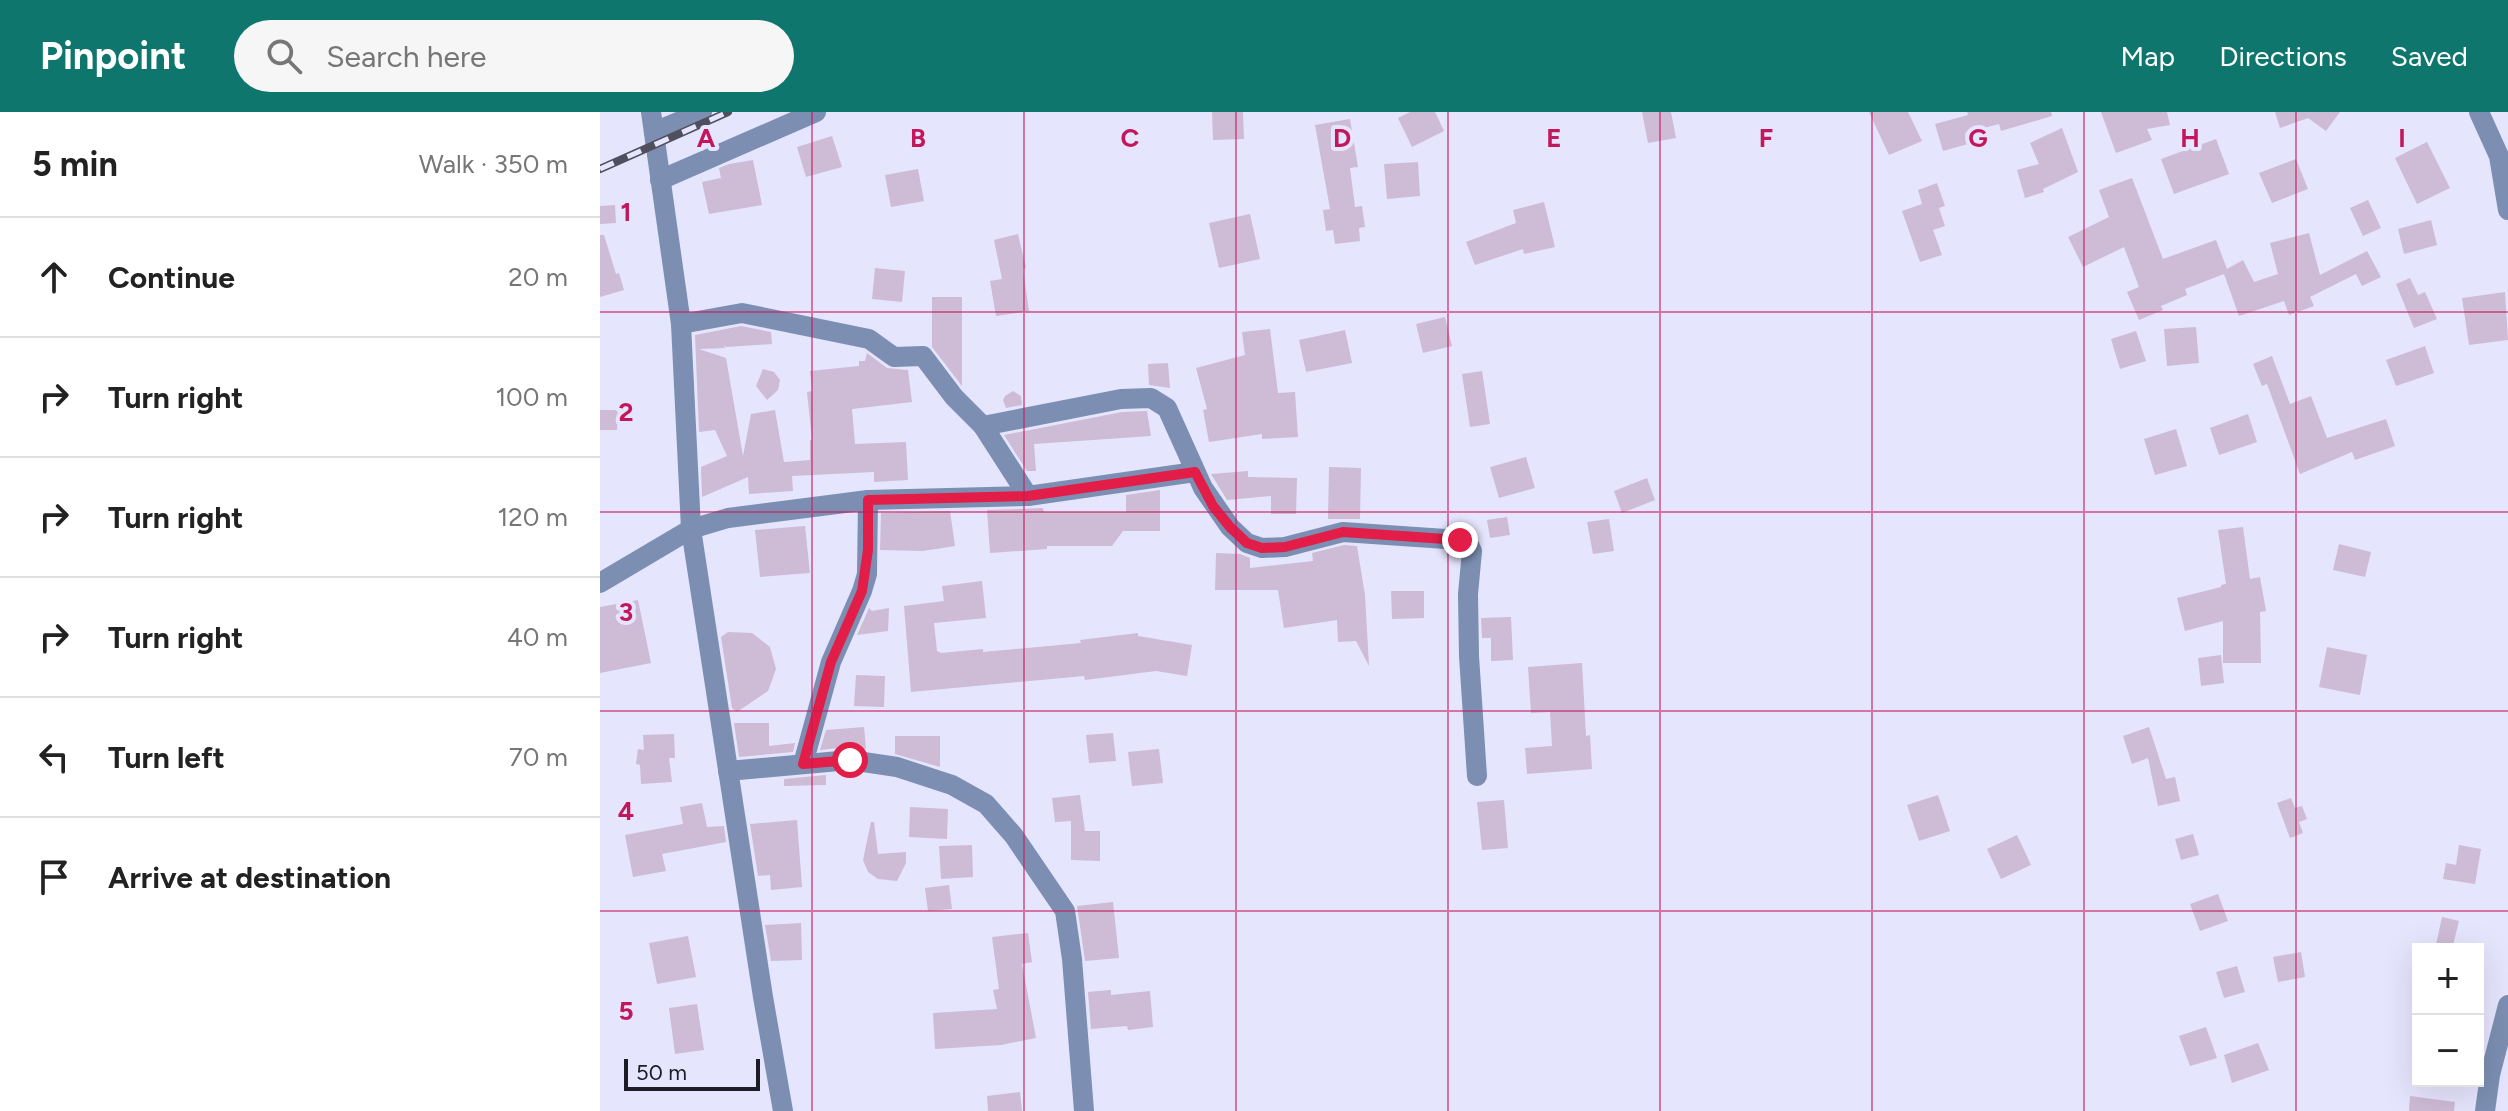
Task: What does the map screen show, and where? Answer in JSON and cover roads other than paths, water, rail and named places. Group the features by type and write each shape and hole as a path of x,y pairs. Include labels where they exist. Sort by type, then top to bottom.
{"street":[{"path":"702,112 652,122 681,324 691,529 783,1111"},
{"path":"660,180 816,112"},
{"path":"2479,112 2499,156 2508,210"},
{"path":"681,324 742,313 869,339 894,357 923,356 954,397 983,426 1028,496"},
{"path":"983,426 1121,399 1151,398 1167,408 1213,506 1247,543 1262,548 1285,547 1343,532 1468,543 1472,551 1468,594 1469,656 1477,776"},
{"path":"600,583 691,529 728,518 868,500 1028,496 1195,472"},
{"path":"803,764 831,662 862,591 868,550 868,500"},
{"path":"728,771 850,760 897,767 952,785 986,804 1014,836 1065,911 1072,959 1084,1111"},
{"path":"2485,1111 2490,1075 2508,1005"}],"railway":[{"path":"600,169 728,112"}]}
